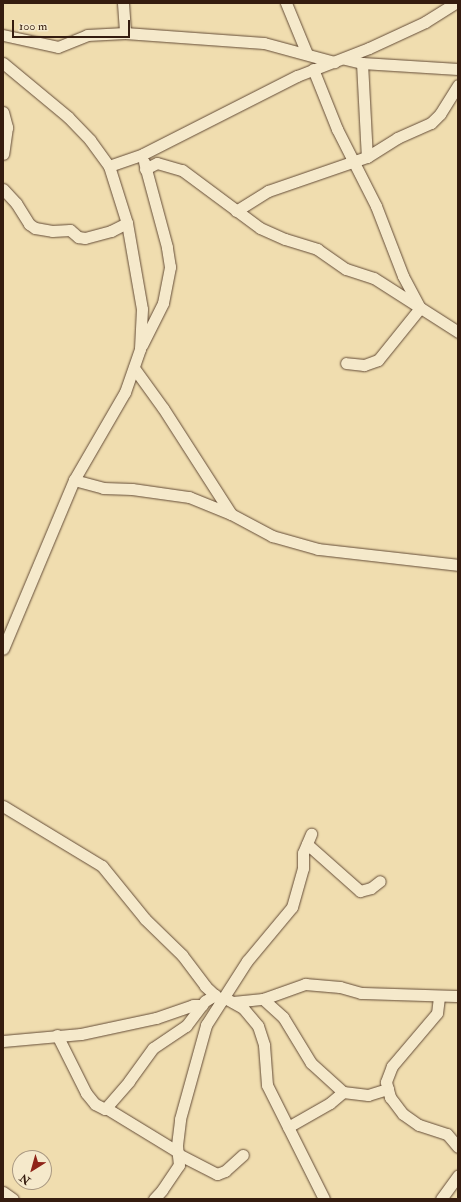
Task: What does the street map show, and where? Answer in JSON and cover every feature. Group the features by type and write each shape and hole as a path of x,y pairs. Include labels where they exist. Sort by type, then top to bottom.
{"street":[{"path":"123,3 125,33"},
{"path":"286,3 307,54"},
{"path":"109,166 143,154 313,69 339,60 425,22 456,3"},
{"path":"3,35 58,48 87,35 125,33 264,43 307,54 362,63 458,68"},
{"path":"3,63 68,117 90,140 109,166 127,223 142,309 140,349"},
{"path":"362,63 367,157"},
{"path":"313,69 352,160 376,206 403,276 420,308"},
{"path":"236,211 268,191 352,160 367,157 397,138 431,123 440,114 458,85"},
{"path":"3,112 5,128 3,154"},
{"path":"3,649 74,480 125,392 140,349 163,303 170,267 167,247 145,169 143,154"},
{"path":"145,169 157,163 182,170 260,228 285,239 318,249 346,269 374,278 458,332"},
{"path":"3,189 16,203 28,224 35,228 52,231 70,230 78,237 84,238 111,231 127,223"},
{"path":"346,363 364,364 378,360 420,308"},
{"path":"134,368 163,408 231,514"},
{"path":"74,480 103,488 158,492 189,497 231,514 272,536 318,549 458,565"},
{"path":"3,806 102,866 145,919 182,955 223,999 252,1017 258,1026 264,1045 267,1085 324,1199"},
{"path":"155,1199 178,1167 180,1119 202,1037 212,1014 260,945 292,906 309,839 360,891 371,888 380,880"},
{"path":"3,1041 81,1034 156,1018 193,1005 202,1005 223,999 263,999 305,984 340,987 361,994 458,996"},
{"path":"438,996 439,1010 433,1020 407,1047 388,1072 388,1089 403,1114 419,1125 447,1134 458,1147"},
{"path":"263,999 283,1017 311,1063 343,1092 368,1095 388,1089"},
{"path":"106,1108 153,1048 186,1026 202,1005"},
{"path":"57,1035 86,1093 96,1106 106,1108 178,1153 217,1174 225,1171 244,1155"},
{"path":"288,1127 330,1103 343,1092"},
{"path":"441,1199 458,1176"},
{"path":"3,1192 13,1199"}]}
